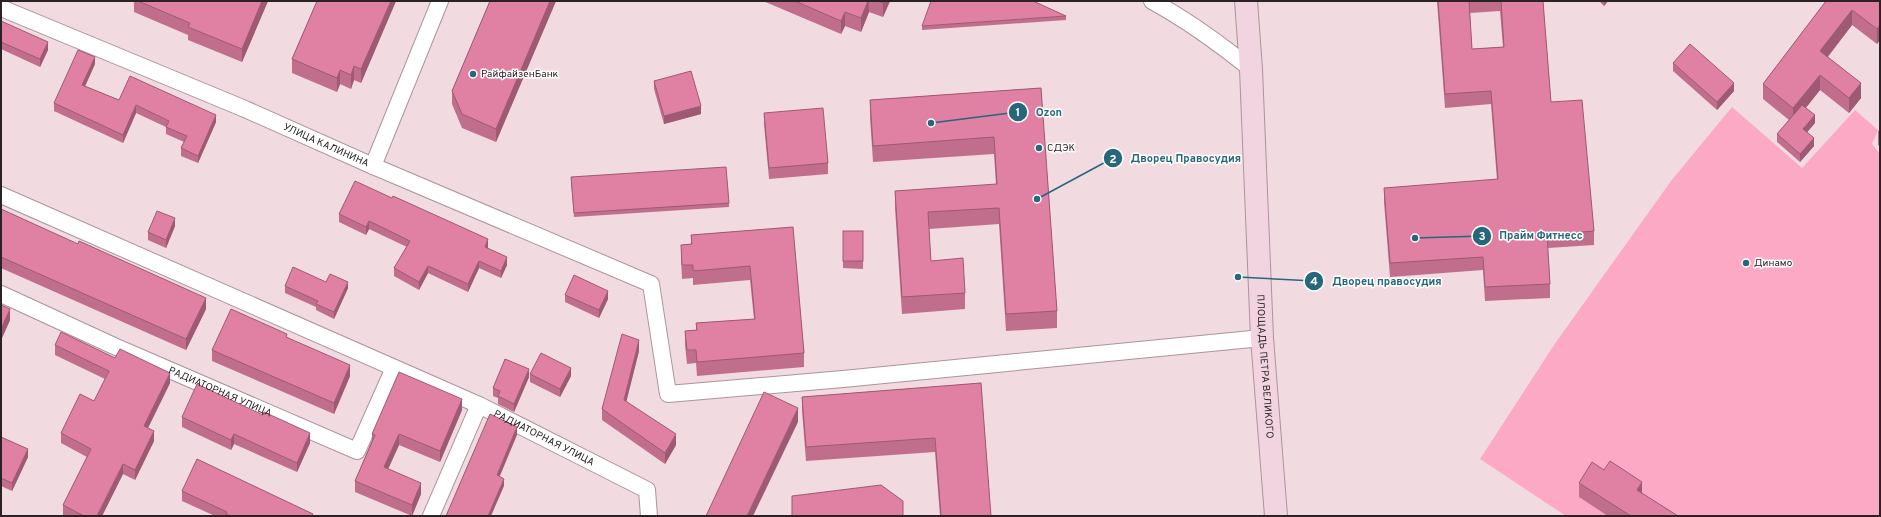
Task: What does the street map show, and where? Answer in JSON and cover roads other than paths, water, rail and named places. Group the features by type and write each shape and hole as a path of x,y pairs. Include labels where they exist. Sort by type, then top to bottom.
{"main road":[{"name":"ПЛОЩАДЬ ПЕТРА ВЕЛИКОГО","path":"1240,4 1251,69 1262,338 1276,516"}],"street":[{"path":"373,166 440,1"},
{"path":"1152,1 1172,12 1226,49 1251,69"},
{"name":"УЛИЦА КАЛИНИНА","path":"1,8 245,109 373,166 651,284 668,394 843,379 1262,338"},
{"name":"РАДИАТОРНАЯ УЛИЦА","path":"1,195 479,405 647,490 649,516"},
{"name":"РАДИАТОРНАЯ УЛИЦА","path":"1,294 114,346 357,451 394,368"},
{"path":"431,516 479,405"}],"place":[{"name":"РайфайзенБанк","path":"473,74"},
{"name":"Ozon","path":"931,123"},
{"name":"СДЭК","path":"1039,148"},
{"name":"Дворец Правосудия","path":"1037,199"},
{"name":"Прайм Фитнесс","path":"1415,238"},
{"name":"Динамо","path":"1746,263"},
{"name":"Дворец правосудия","path":"1238,277"}]}
